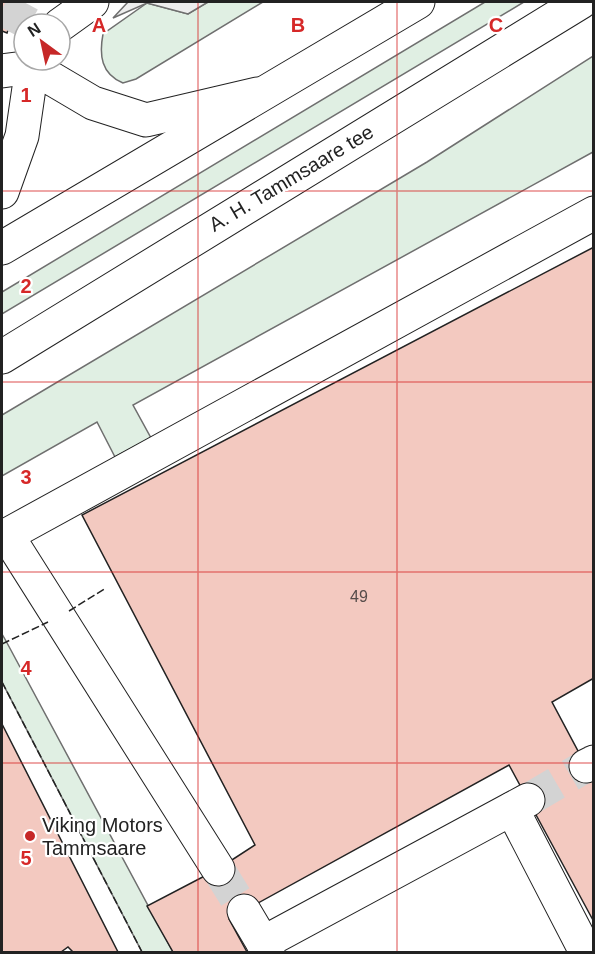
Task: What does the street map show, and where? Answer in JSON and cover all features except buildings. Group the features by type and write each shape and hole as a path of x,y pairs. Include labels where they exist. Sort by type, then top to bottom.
{"main road":[{"path":"2,248 418,2"},
{"name":"A. H. Tammsaare tee","path":"2,357 581,2"},
{"path":"2,85 16,72"},
{"path":"2,192 22,136 23,72"},
{"path":"34,72 93,103 146,120 271,91"},
{"path":"218,869 4,535 594,213"},
{"path":"244,911 266,948 520,804 586,952"}],"green space":[{"path":"208,2 263,2 136,79 123,83 106,69 101,49 103,34 147,3 188,14"},
{"path":"485,2 524,2 2,314 2,292"},
{"path":"593,56 593,152 133,405 151,438 115,457 97,422 2,476 2,415 427,162"},
{"path":"2,634 173,952 142,952 2,682"}],"shaded area":[{"path":"128,2 208,2 188,14 147,3 113,18"}],"tunnel":[{"path":"2,9 12,14"},
{"path":"528,800 586,766"},
{"path":"218,869 244,911"}],"fence":[{"path":"69,611 106,588"},
{"path":"2,644 48,622"},
{"path":"2,682 142,952"}],"place":[{"name":"Viking Motors Tammsaare","path":"30,836"}]}
